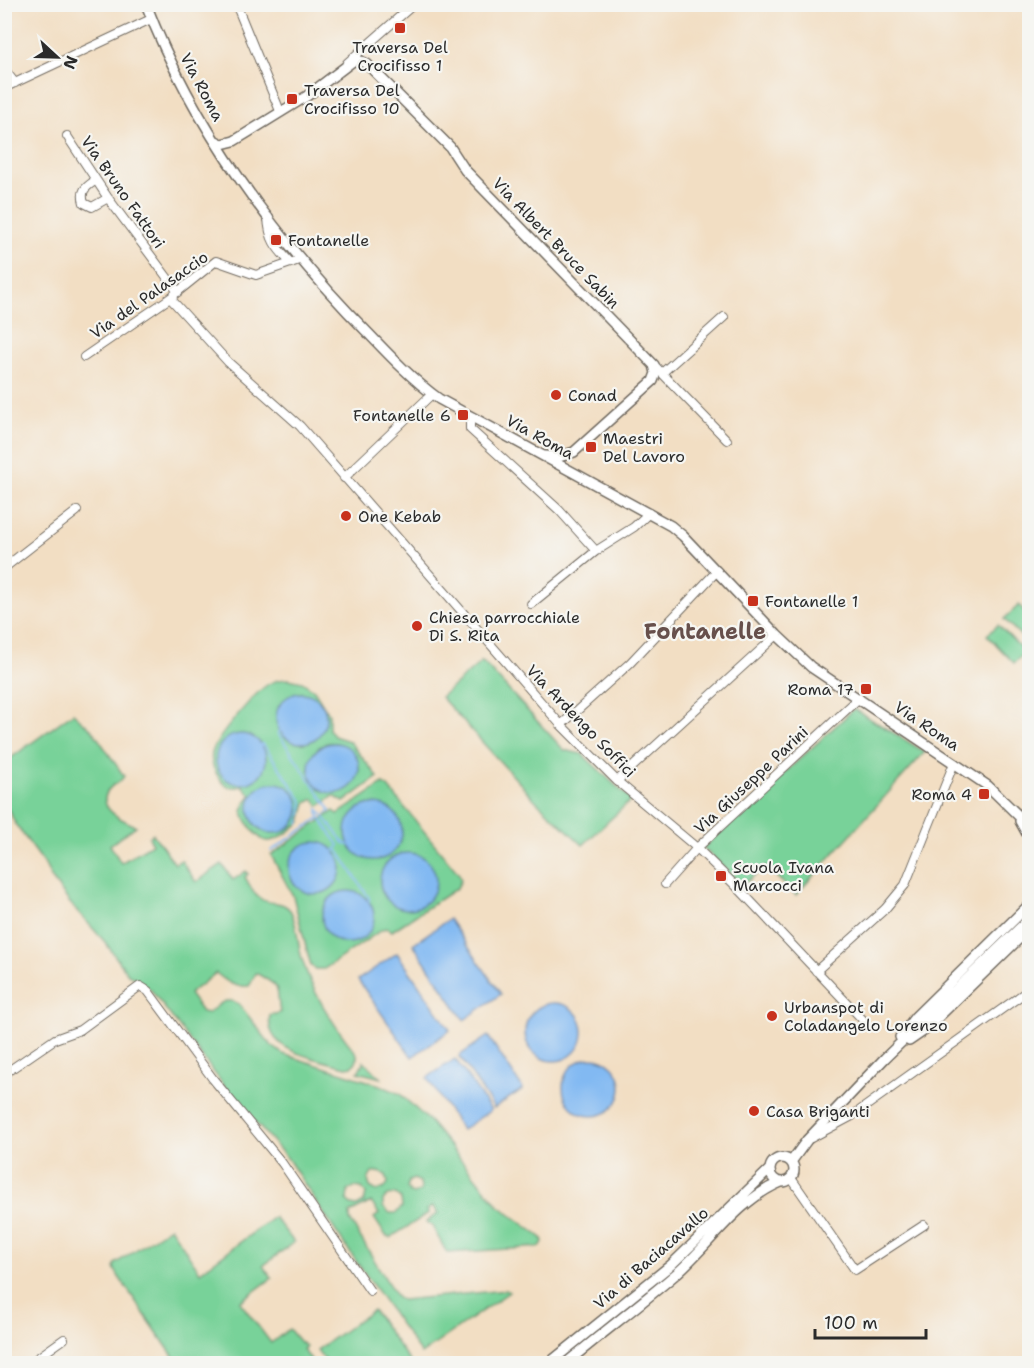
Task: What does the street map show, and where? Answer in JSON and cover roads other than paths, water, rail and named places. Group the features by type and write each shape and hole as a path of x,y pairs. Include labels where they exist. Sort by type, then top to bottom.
{"main road":[{"name":"Via Roma","path":"146,4 151,19 198,114 295,261 432,394 678,531 777,635 811,667 988,786 1029,827"},
{"path":"213,139 222,144 234,141 308,96 346,64 357,60 367,64"},
{"name":"Via Albert Bruce Sabin","path":"367,64 450,147 465,170 654,364"},
{"path":"229,162 227,153 234,141"},
{"path":"537,453 554,457 574,452 653,381 656,373 654,364"},
{"path":"574,452 572,464 583,478"},
{"name":"Via Roma","path":"1012,808 1029,839"},
{"path":"885,1058 915,1017 1029,904"},
{"path":"791,1179 794,1171 791,1162 807,1140 885,1058 1029,918"},
{"path":"885,1058 925,1030 1029,928"},
{"name":"Via di Baciacavallo","path":"548,1364 671,1265 770,1170 771,1164 778,1158 791,1162"},
{"path":"770,1170 772,1178 781,1182"},
{"name":"Via di Baciacavallo","path":"565,1364 678,1272 718,1230 762,1190 791,1179"}],"street":[{"path":"236,4 280,111"},
{"path":"346,64 414,4"},
{"path":"4,88 151,19"},
{"path":"367,64 364,55 370,43"},
{"path":"4,69 15,83"},
{"name":"Via Bruno Fattori","path":"67,136 108,198 178,292"},
{"path":"96,180 84,188 82,195 84,203 92,207 108,198"},
{"name":"Via del Palasaccio","path":"84,357 170,298 216,261 256,275 295,261"},
{"name":"Via Ardengo Soffici","path":"170,298 228,362 300,426 561,725 617,781 697,848 740,890 862,1020"},
{"path":"662,373 724,317"},
{"name":"Via Albert Bruce Sabin","path":"654,364 727,440"},
{"path":"653,381 661,378 671,382"},
{"path":"344,478 432,394"},
{"path":"473,417 470,429 559,510 597,551"},
{"path":"4,568 77,511"},
{"path":"531,604 597,551 634,527 649,513"},
{"path":"561,725 630,663 717,571"},
{"path":"617,781 777,635"},
{"name":"Via Giuseppe Parini","path":"665,884 697,848 859,698"},
{"path":"816,971 885,909 905,885 954,763"},
{"path":"4,1074 55,1039 80,1030 140,986 148,992 213,1079 282,1163 370,1291"},
{"path":"807,1140 852,1116 1029,989"},
{"path":"791,1179 855,1270 924,1225"},
{"path":"29,1364 63,1339"}],"water":[{"path":"301,693 319,700 326,718 319,736 301,743 283,736 276,718 283,700"},
{"path":"241,734 259,741 266,759 259,777 241,784 223,777 216,759 223,741"},
{"path":"334,743 352,750 359,768 352,786 334,793 316,786 309,768 316,750"},
{"path":"274,783 292,790 299,808 292,826 274,833 256,826 249,808 256,790"},
{"path":"368,804 380,804 390,808 398,816 402,832 398,848 390,856 380,860 368,860 358,856 350,848 346,838 346,826 350,816 358,808"},
{"path":"315,842 329,846 337,854 341,868 337,882 329,890 315,894 301,890 293,882 289,868 293,854 301,846"},
{"path":"402,853 414,853 424,857 432,865 436,881 432,897 424,905 414,909 402,909 392,905 384,897 380,887 380,875 384,865 392,857"},
{"path":"348,891 362,895 370,903 374,917 370,931 362,939 348,943 334,939 326,931 322,917 326,903 334,895"},
{"path":"449,919 501,994 464,1020 413,944"},
{"path":"397,953 450,1030 412,1057 358,980"},
{"path":"548,1003 560,1003 575,1011 583,1026 583,1038 575,1053 560,1061 548,1061 533,1053 525,1038 525,1026 533,1011"},
{"path":"488,1036 523,1089 494,1108 459,1056"},
{"path":"586,1058 598,1058 613,1066 621,1081 621,1093 613,1108 598,1116 586,1116 571,1108 563,1093 563,1081 571,1066"},
{"path":"455,1059 491,1110 462,1130 427,1078"}],"waterway":[{"path":"4,358 7,361"},
{"path":"280,731 278,733 329,808 330,811 326,814"},
{"path":"261,745 263,744 303,802 299,823"},
{"path":"318,809 319,817 339,845 335,851"},
{"path":"318,809 344,843 349,845"},
{"path":"271,851 318,819"},
{"path":"337,849 369,901"}],"place":[{"name":"Traversa Del Crocifisso 1","path":"400,28"},
{"name":"Traversa Del Crocifisso 10","path":"292,99"},
{"name":"Fontanelle","path":"276,240"},
{"name":"Conad","path":"556,395"},
{"name":"Fontanelle 6","path":"463,415"},
{"name":"Maestri Del Lavoro","path":"591,447"},
{"name":"One Kebab","path":"346,516"},
{"name":"Fontanelle 1","path":"753,601"},
{"name":"Chiesa parrocchiale Di S. Rita","path":"417,626"},
{"name":"Roma 17","path":"866,689"},
{"name":"Roma 4","path":"984,794"},
{"name":"Scuola Ivana Marcocci","path":"721,876"},
{"name":"Urbanspot di Coladangelo Lorenzo","path":"772,1016"},
{"name":"Casa Briganti","path":"754,1111"}],"district":[{"name":"Fontanelle","path":"705,631"}]}
